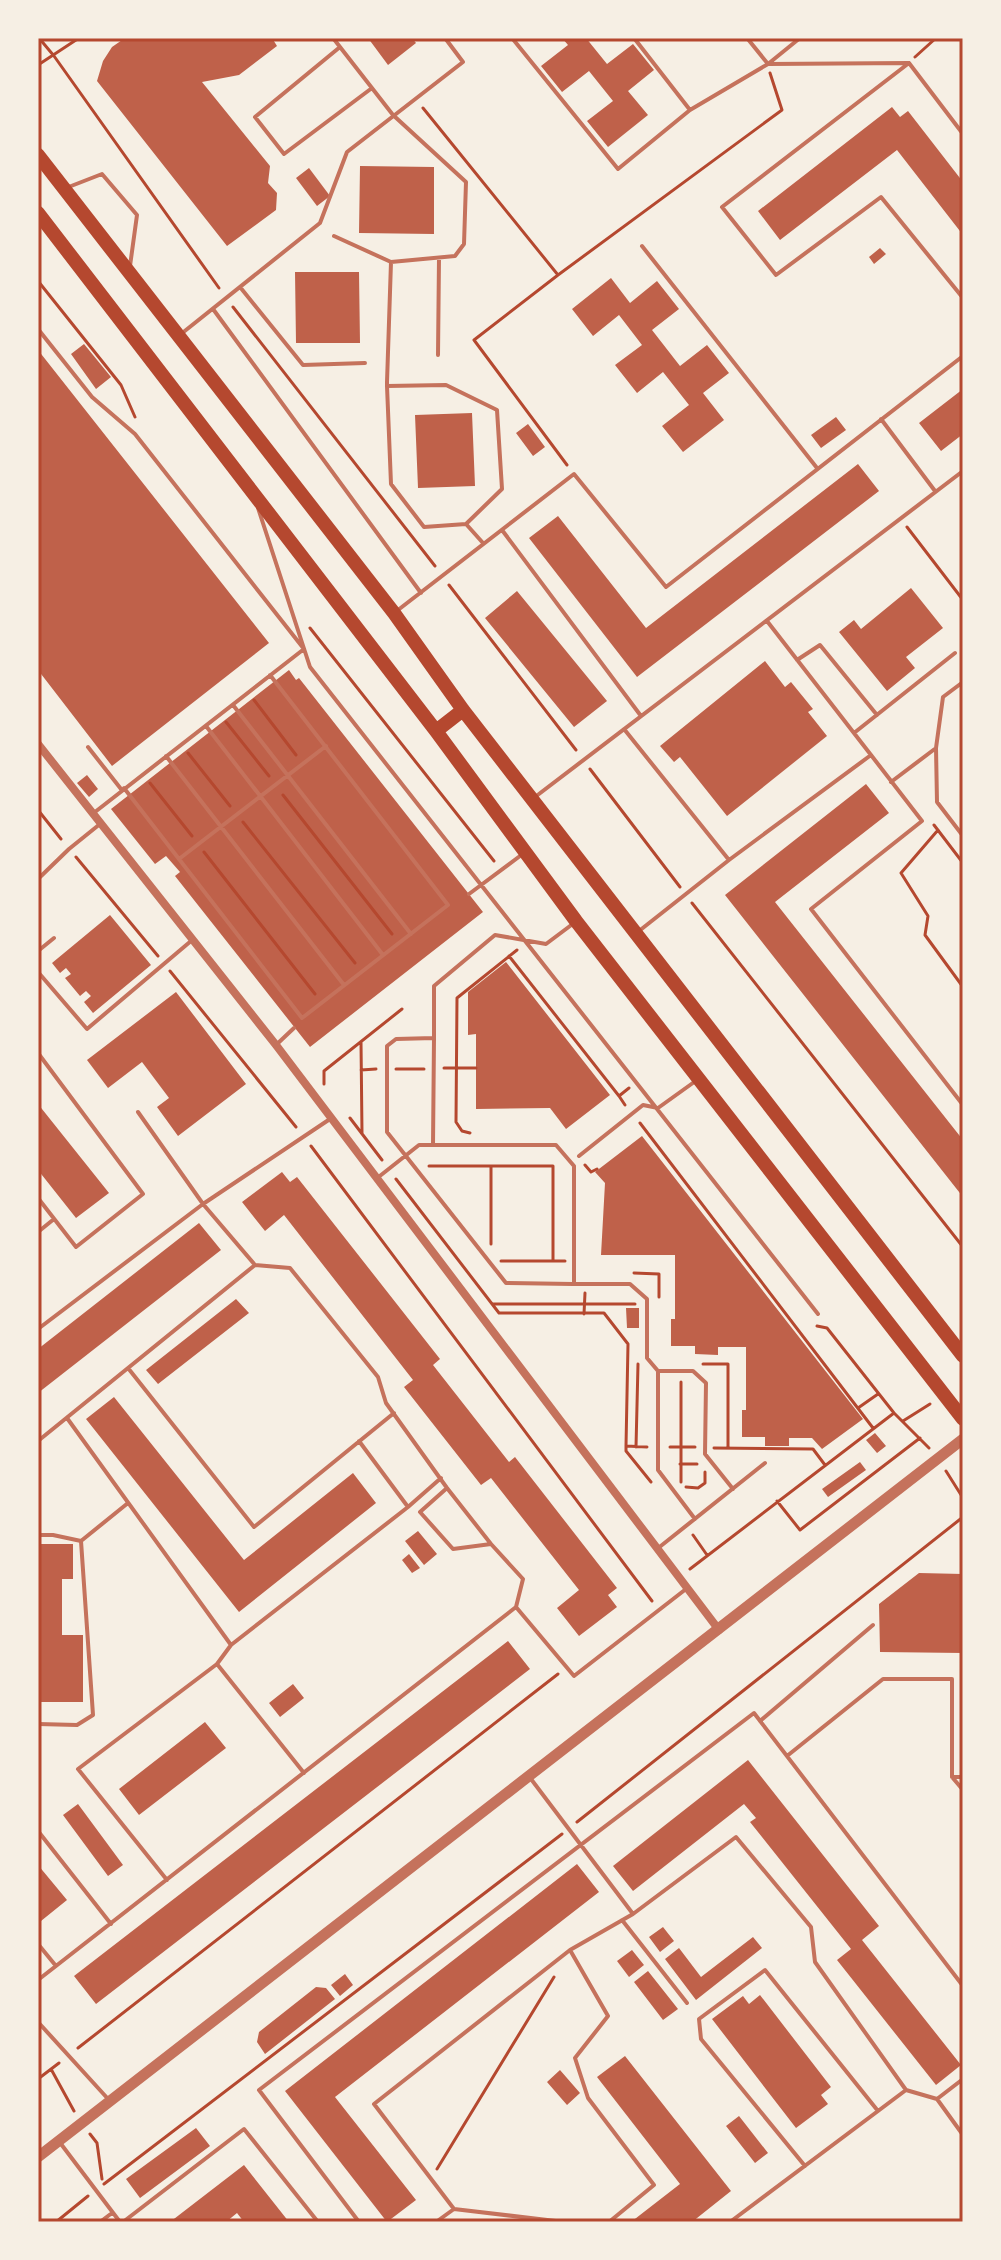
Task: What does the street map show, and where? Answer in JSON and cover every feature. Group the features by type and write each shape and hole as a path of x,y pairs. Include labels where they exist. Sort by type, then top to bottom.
{"main road":[{"path":"38,155 394,613 463,710 963,1356"},
{"path":"38,213 436,731 576,921 963,1419"},
{"path":"436,731 463,710"}],"street":[{"path":"38,744 276,1045 719,1630"},
{"path":"38,2157 963,1439"}],"lane":[{"path":"333,38 393,115 466,182 464,244 455,256 391,262 334,236"},
{"path":"179,336 320,223 347,152 463,62 445,38"},
{"path":"512,38 618,169 690,110 768,64 800,38"},
{"path":"634,38 690,110"},
{"path":"747,38 768,64"},
{"path":"340,47 255,117 284,154 372,88"},
{"path":"768,64 909,63"},
{"path":"909,63 963,134"},
{"path":"909,63 722,207 776,275 881,197 963,298"},
{"path":"64,189 102,174 137,215 130,272"},
{"path":"642,246 817,468"},
{"path":"438,355 439,258"},
{"path":"387,386 446,385 497,410 502,489 466,524 424,527 391,484 387,386 391,262"},
{"path":"240,287 303,365 365,363"},
{"path":"213,309 421,593"},
{"path":"38,329 92,397 135,434 304,649"},
{"path":"394,613 574,474 666,587 963,356"},
{"path":"880,419 935,491"},
{"path":"532,799 963,471"},
{"path":"252,491 310,667 818,1314"},
{"path":"466,524 484,544"},
{"path":"502,530 641,716"},
{"path":"766,620 922,821 811,909 963,1105"},
{"path":"797,660 820,645 877,715"},
{"path":"93,813 304,649"},
{"path":"854,733 955,653"},
{"path":"88,747 302,1018 448,905 270,675"},
{"path":"963,682 943,697 936,748 937,802 963,836"},
{"path":"232,704 411,934"},
{"path":"205,726 383,955"},
{"path":"624,729 729,860"},
{"path":"179,859 326,746"},
{"path":"891,782 936,748"},
{"path":"635,933 871,755"},
{"path":"166,756 344,985"},
{"path":"38,879 100,824"},
{"path":"469,894 526,851"},
{"path":"433,1145 434,986 495,935 546,944 576,921"},
{"path":"38,951 54,938"},
{"path":"38,972 87,1029 193,940"},
{"path":"276,1045 294,1028"},
{"path":"434,1038 396,1039 387,1046 387,1132 506,1283 630,1284 647,1299 647,1358 658,1371 658,1470 695,1519"},
{"path":"38,1053 143,1194 76,1247 38,1198"},
{"path":"579,1156 643,1105 658,1108 698,1079"},
{"path":"138,1112 203,1204 255,1265"},
{"path":"38,1329 203,1204 330,1119"},
{"path":"376,1179 419,1145 556,1145 574,1166 574,1284"},
{"path":"38,1232 54,1219"},
{"path":"38,1441 255,1265 290,1268 378,1377 386,1403 447,1488 523,1579 516,1607 38,1980"},
{"path":"128,1368 254,1527 394,1413"},
{"path":"658,1371 693,1371 706,1383 705,1454 733,1489"},
{"path":"67,1418 231,1645"},
{"path":"359,1441 408,1507"},
{"path":"656,1549 765,1463"},
{"path":"167,1880 78,1769 217,1664 231,1645 441,1478"},
{"path":"447,1488 420,1512 453,1549 491,1544"},
{"path":"81,1541 128,1503"},
{"path":"38,1535 81,1541"},
{"path":"38,1724 77,1725 93,1715 81,1541"},
{"path":"516,1607 574,1676 686,1589"},
{"path":"760,1721 873,1625"},
{"path":"217,1664 304,1773"},
{"path":"787,1756 883,1679 952,1679 952,1777 963,1790"},
{"path":"359,2222 259,2090 754,1713 963,1986"},
{"path":"530,1777 633,1914"},
{"path":"952,1777 963,1777"},
{"path":"38,1831 111,1924"},
{"path":"454,2209 374,2104 570,1950 633,1914 736,1837 811,1927 815,1962 906,2090 937,2099 963,2135"},
{"path":"622,1920 687,2003"},
{"path":"38,1944 56,1966"},
{"path":"570,1950 608,2016 575,2058 588,2098 654,2185 609,2222"},
{"path":"805,2166 701,2039 699,2019 765,1970 878,2111"},
{"path":"38,2022 110,2102"},
{"path":"937,2099 963,2079"},
{"path":"730,2222 906,2090"},
{"path":"58,2141 121,2222 244,2129 318,2222"},
{"path":"436,2222 454,2209 564,2222"},
{"path":"100,2222 112,2213"}],"path":[{"path":"39,38 226,298 443,576 685,895 963,1247"},
{"path":"38,65 79,38"},
{"path":"909,63 936,38"},
{"path":"574,474 474,340 782,110 768,64"},
{"path":"415,98 558,275"},
{"path":"900,518 963,600"},
{"path":"248,692 296,755"},
{"path":"220,714 398,943"},
{"path":"181,744 362,971"},
{"path":"143,774 322,1002"},
{"path":"38,810 63,841"},
{"path":"922,821 933,823 963,863"},
{"path":"938,830 901,873 928,916 925,935 963,987"},
{"path":"84,866 303,1136 659,1610"},
{"path":"477,1133 462,1131 456,1122 458,996 520,948"},
{"path":"509,956 533,982 722,1227 873,1428"},
{"path":"361,1042 362,1133"},
{"path":"361,1070 476,1068"},
{"path":"619,1096 629,1088"},
{"path":"579,1156 591,1172 597,1169"},
{"path":"396,1192 427,1166 553,1166 553,1261"},
{"path":"490,1254 491,1166"},
{"path":"495,1261 565,1261"},
{"path":"493,1304 635,1304"},
{"path":"636,1447 638,1363"},
{"path":"680,1464 698,1464 706,1473 705,1483 698,1488 687,1488 680,1481 680,1464 681,1382"},
{"path":"858,1408 878,1393"},
{"path":"678,1578 894,1413"},
{"path":"777,1501 800,1530 921,1437"},
{"path":"818,1456 825,1465"},
{"path":"939,1460 963,1498"},
{"path":"56,2222 569,1829 963,1517"},
{"path":"701,1547 708,1555"},
{"path":"38,2079 567,1667"},
{"path":"431,2179 554,1977"}],"building":[{"path":"125,38 272,38 277,46 239,75 202,82 270,166 268,183 277,193 276,210 227,246 97,81 103,61 112,47"},
{"path":"368,38 412,38 416,43 388,65"},
{"path":"562,38 586,38 607,64 633,44 654,70 628,91 648,115 608,147 587,121 613,101 589,71 562,92 541,66 568,45"},
{"path":"892,107 900,117 908,111 963,182 963,235 897,150 780,240 758,211"},
{"path":"360,166 434,167 434,234 359,233"},
{"path":"309,168 330,196 317,206 296,178"},
{"path":"880,248 886,254 874,264 869,257"},
{"path":"295,272 359,272 360,343 296,343"},
{"path":"611,278 630,303 657,281 679,309 652,330 680,366 707,345 729,373 703,393 724,420 683,452 662,426 689,405 663,372 637,393 615,365 642,345 619,315 593,336 572,309"},
{"path":"84,344 111,377 96,389 71,354"},
{"path":"38,350 269,643 112,766 38,670"},
{"path":"963,389 963,434 941,451 919,423"},
{"path":"472,413 475,486 418,488 415,415"},
{"path":"836,417 846,430 821,448 811,435"},
{"path":"528,424 545,447 533,456 516,433"},
{"path":"858,464 879,491 637,677 529,538 558,516 646,628"},
{"path":"911,588 943,628 906,657 915,668 887,691 839,632 854,620 861,629"},
{"path":"517,591 607,701 574,727 485,618"},
{"path":"765,661 785,687 791,682 813,709 808,712 827,736 727,816 680,757 674,762 660,746"},
{"path":"289,670 296,680 299,678 483,912 310,1047 175,876 180,872 166,856 155,864 111,809"},
{"path":"87,775 98,789 89,797 77,783"},
{"path":"866,784 889,813 775,902 963,1140 963,1197 725,895"},
{"path":"110,915 151,965 93,1013 84,1002 91,996 86,991 80,996 65,978 71,974 66,968 60,973 52,963"},
{"path":"506,962 610,1095 566,1129 550,1108 476,1109 476,1034 468,1035 468,992"},
{"path":"176,992 246,1084 178,1136 157,1107 169,1098 142,1062 108,1088 87,1060"},
{"path":"38,1104 109,1193 76,1218 38,1170"},
{"path":"642,1136 863,1419 822,1449 812,1438 789,1438 789,1446 765,1446 765,1437 742,1437 742,1410 746,1410 746,1347 718,1347 718,1355 695,1354 695,1346 671,1346 671,1319 675,1319 675,1255 601,1255 605,1183 595,1172"},
{"path":"282,1172 290,1182 297,1177 440,1359 433,1365 509,1462 515,1457 617,1588 608,1595 617,1607 579,1636 557,1608 579,1590 491,1478 481,1485 404,1387 413,1380 284,1215 265,1231 242,1202"},
{"path":"199,1223 221,1250 38,1393 38,1349"},
{"path":"236,1299 249,1313 158,1384 146,1370"},
{"path":"626,1308 639,1308 639,1328 627,1328"},
{"path":"114,1397 244,1560 353,1473 376,1503 239,1612 86,1419"},
{"path":"875,1433 886,1446 877,1453 866,1440"},
{"path":"860,1462 866,1470 828,1497 822,1489"},
{"path":"418,1531 437,1554 424,1565 405,1541"},
{"path":"38,1544 73,1544 73,1579 62,1579 62,1635 83,1635 83,1702 38,1702"},
{"path":"409,1554 420,1568 412,1573 402,1560"},
{"path":"919,1573 963,1574 963,1653 880,1652 879,1604"},
{"path":"508,1641 530,1669 96,2004 74,1976"},
{"path":"293,1684 304,1698 280,1717 269,1703"},
{"path":"205,1722 226,1748 139,1815 119,1789"},
{"path":"748,1760 879,1926 862,1940 961,2065 936,2085 837,1960 851,1949 750,1822 756,1818 744,1804 633,1891 613,1866"},
{"path":"78,1804 123,1865 108,1876 63,1815"},
{"path":"577,1864 599,1892 335,2097 416,2200 387,2222 285,2091"},
{"path":"38,1865 67,1900 41,1921 38,1917"},
{"path":"663,1927 674,1941 660,1952 649,1937"},
{"path":"753,1937 762,1948 696,2000 665,1959 679,1948 701,1977"},
{"path":"632,1950 644,1965 629,1977 617,1961"},
{"path":"648,1971 678,2009 663,2020 634,1982"},
{"path":"345,1974 353,1985 340,1996 331,1985"},
{"path":"316,1987 326,1988 335,1999 265,2054 257,2042 259,2032"},
{"path":"760,1995 831,2087 821,2095 828,2104 796,2128 712,2019 743,1996 749,2004"},
{"path":"625,2056 731,2191 692,2222 631,2222 680,2184 597,2077"},
{"path":"560,2070 580,2093 567,2105 547,2082"},
{"path":"739,2116 768,2153 755,2163 726,2126"},
{"path":"196,2128 210,2146 140,2198 126,2179"},
{"path":"244,2165 289,2222 244,2222 237,2213 226,2222 170,2222"}]}
